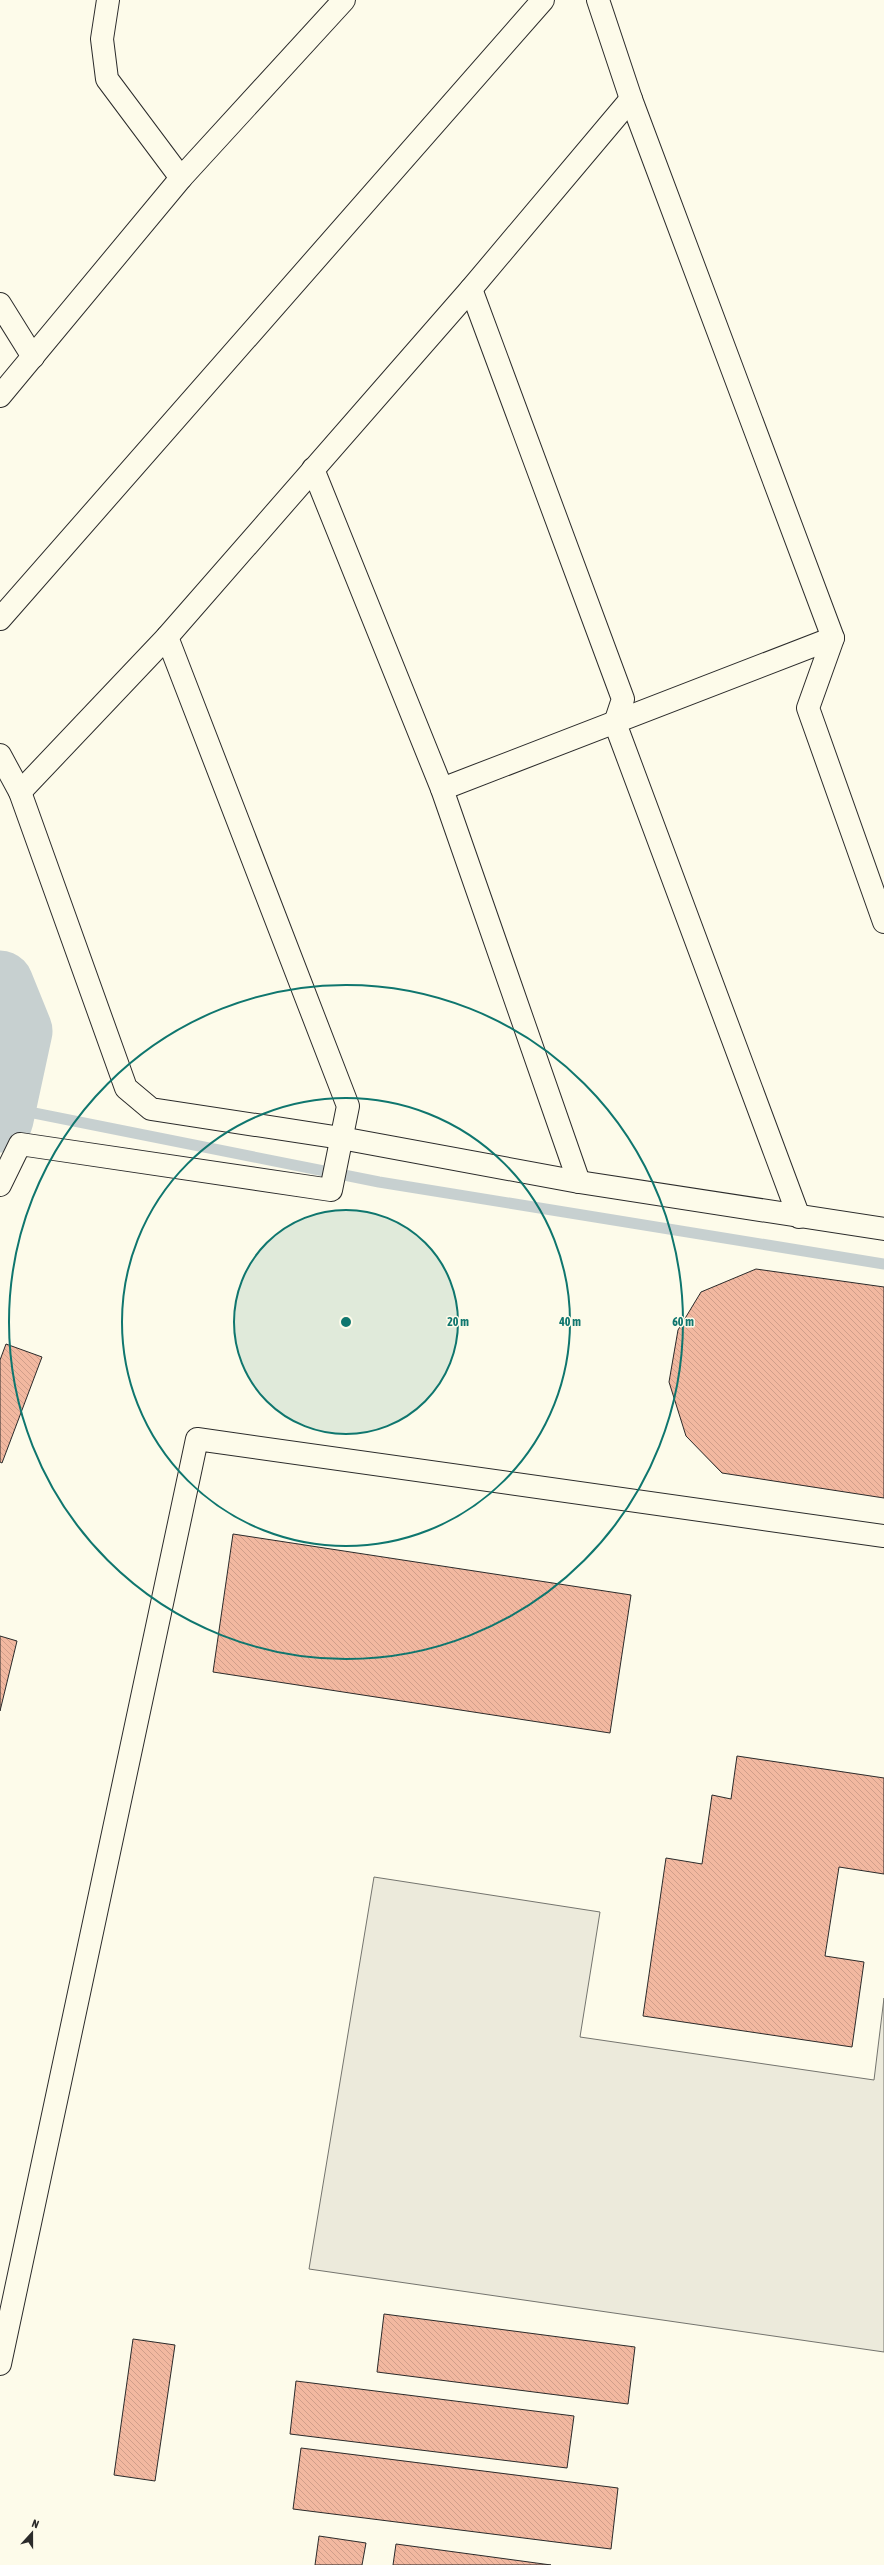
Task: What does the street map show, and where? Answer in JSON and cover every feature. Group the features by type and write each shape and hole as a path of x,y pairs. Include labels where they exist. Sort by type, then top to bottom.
{"street":[{"path":"108,0 102,40 107,79 181,178"},
{"path":"0,396 181,178 344,0"},
{"path":"0,619 543,0"},
{"path":"598,0 631,99 833,638 808,708 884,922"},
{"path":"20,792 167,637 471,288 631,99"},
{"path":"471,288 623,699 615,723 799,1217"},
{"path":"0,304 33,357"},
{"path":"313,469 442,789 579,1182"},
{"path":"0,1185 20,1144 331,1190 348,1106 167,637"},
{"path":"442,789 833,638"},
{"path":"0,755 20,792 126,1088 151,1109 341,1138 579,1182 884,1229"},
{"path":"0,2364 197,1440 884,1536"}],"shaded area":[{"path":"374,1877 600,1912 580,2037 874,2080 884,1998 884,2352 309,2269"}],"building":[{"path":"756,1269 884,1287 884,1498 722,1473 686,1436 669,1382 678,1330 701,1292"},
{"path":"6,1344 42,1357 2,1463 0,1462 0,1360"},
{"path":"233,1534 631,1595 610,1733 213,1672"},
{"path":"0,1636 17,1641 0,1711"},
{"path":"737,1756 884,1778 884,1874 839,1867 825,1956 864,1962 852,2047 643,2016 666,1858 702,1864 712,1795 731,1799"},
{"path":"384,2314 635,2347 628,2404 377,2372"},
{"path":"133,2339 175,2345 155,2481 114,2475"},
{"path":"296,2381 574,2416 567,2468 290,2434"},
{"path":"301,2448 618,2488 611,2549 293,2509"},
{"path":"319,2536 366,2543 362,2565 315,2565"},
{"path":"396,2544 551,2565 393,2565"}],"waterway":[{"path":"0,984 19,1031 0,1119"},
{"path":"4,1107 379,1182 884,1264"}]}
